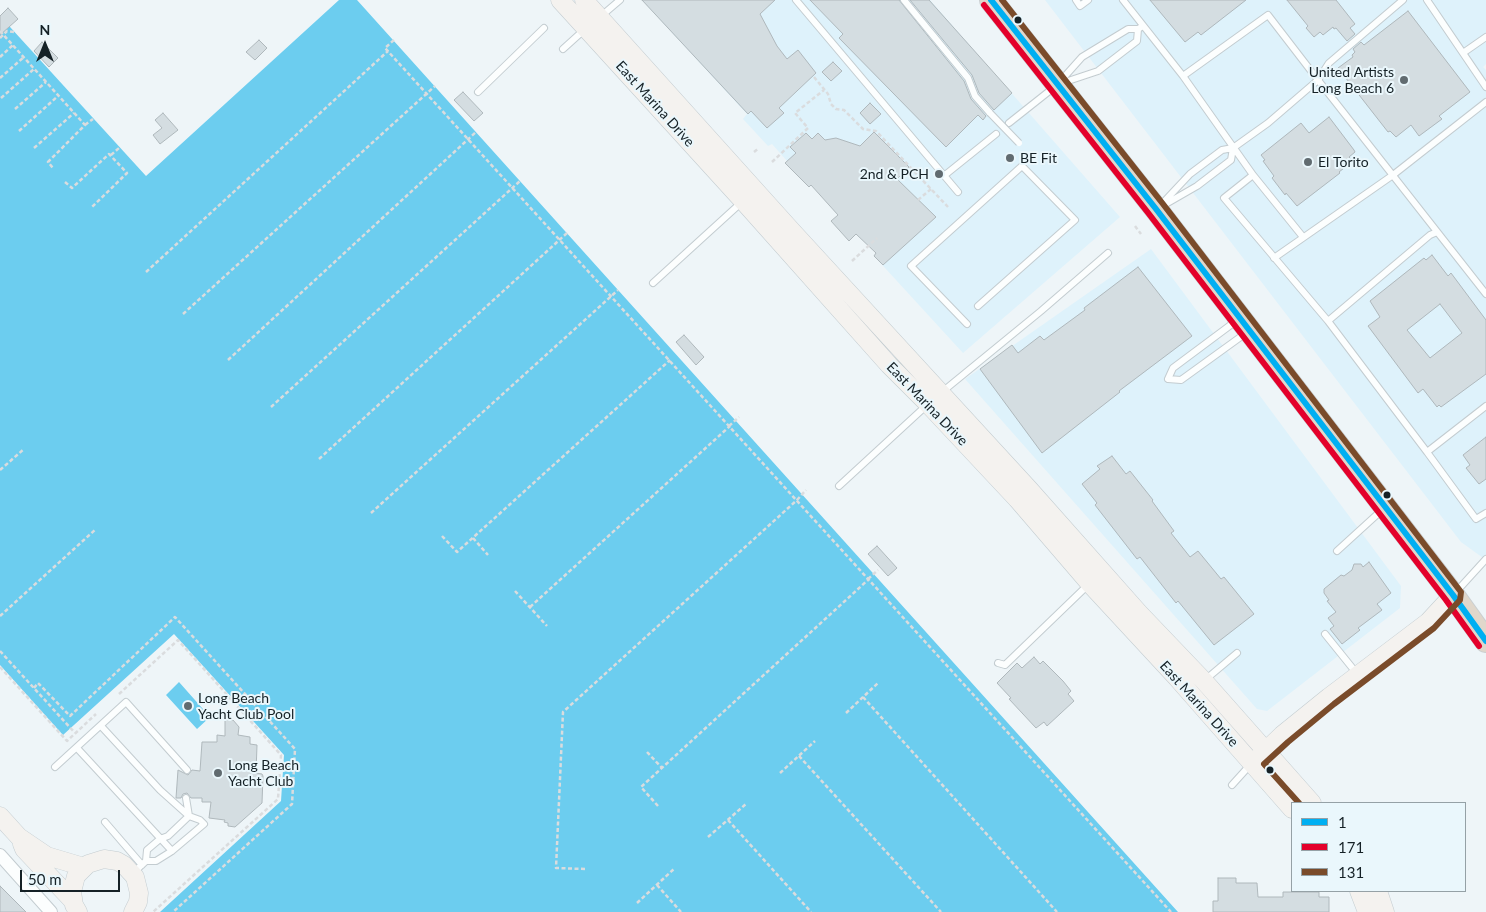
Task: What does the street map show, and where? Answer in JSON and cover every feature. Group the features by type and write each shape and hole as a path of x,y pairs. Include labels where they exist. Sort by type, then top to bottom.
{"highway":[{"path":"991,0 1156,210 1453,595 1486,641"}],"main road":[{"name":"East Marina Drive","path":"560,0 749,195"},
{"name":"East Marina Drive","path":"584,0 600,16 889,365 934,399 1017,499 1097,578 1139,613 1204,680 1311,802"},
{"name":"East Marina Drive","path":"1097,578 1291,807"},
{"path":"1252,763 1328,697 1359,676 1428,622 1453,595"},
{"path":"0,816 19,837 47,856 84,867"},
{"path":"19,837 24,849 75,906"},
{"path":"75,906 73,884 78,873 84,867 96,861 108,859 124,865 140,867 137,881 138,902 133,912"},
{"path":"1359,892 1366,912"},
{"path":"1378,892 1385,912"}],"street":[{"path":"0,855 51,912"}],"lane":[{"path":"563,49 620,0"},
{"path":"796,0 958,192"},
{"path":"904,0 968,78 975,96 1018,143"},
{"path":"1076,0 1080,6 1088,0"},
{"path":"1123,0 1140,27 1183,76 1253,175 1303,237"},
{"path":"1156,210 1190,174 1222,150 1233,148 1268,123 1318,80 1329,63 1403,0"},
{"path":"1427,0 1486,86"},
{"path":"1183,76 1268,15 1486,294"},
{"path":"1009,123 1058,85 1082,57 1128,29 1140,27"},
{"path":"1058,85 1098,71 1138,41 1140,27"},
{"path":"478,92 544,28"},
{"path":"1463,53 1486,37"},
{"path":"1274,258 1393,175 1486,102"},
{"path":"944,175 996,134"},
{"path":"1156,210 1197,186 1231,160 1233,148"},
{"path":"967,324 912,266 1022,166 1074,220 978,306"},
{"path":"1253,175 1224,198 1328,321 1476,519 1486,513"},
{"path":"653,283 749,195"},
{"path":"1328,321 1430,235 1438,232"},
{"path":"839,486 934,399 1108,253"},
{"path":"1244,324 1181,380 1168,379 1173,368 1244,324"},
{"path":"1426,452 1486,406"},
{"path":"1336,551 1385,508"},
{"path":"1453,595 1486,559"},
{"path":"998,663 1005,665 1097,578"},
{"path":"1325,634 1359,676"},
{"path":"1204,680 1237,653"},
{"path":"56,767 126,702 187,770"},
{"path":"101,726 160,790 189,816 200,820 204,824 172,851 156,861 140,867"},
{"path":"77,748 172,851"},
{"path":"1232,785 1252,763"},
{"path":"186,798 189,816"},
{"path":"140,867 147,850 160,839 168,836 189,816"},
{"path":"105,822 140,867"}],"path":[{"path":"0,31 85,126"},
{"path":"0,38 7,31 14,32"},
{"path":"394,40 385,48 1171,912"},
{"path":"0,57 13,45"},
{"path":"146,272 388,51"},
{"path":"0,78 24,57"},
{"path":"1,98 34,69"},
{"path":"814,77 828,94 831,104 836,109 844,110 863,129 876,131 948,206"},
{"path":"15,109 46,82"},
{"path":"183,314 435,86"},
{"path":"772,162 808,128 795,114 825,90"},
{"path":"18,132 58,96"},
{"path":"34,148 74,113"},
{"path":"54,168 48,162 93,119"},
{"path":"228,360 476,132"},
{"path":"65,182 72,188 109,154 111,155 119,148"},
{"path":"754,152 759,148"},
{"path":"92,207 127,173 111,155"},
{"path":"271,407 520,182"},
{"path":"918,200 931,188"},
{"path":"1135,226 1141,234"},
{"path":"318,459 567,233"},
{"path":"852,261 877,238"},
{"path":"371,513 618,290"},
{"path":"442,536 457,552 670,360"},
{"path":"530,607 739,417"},
{"path":"723,432 730,426"},
{"path":"0,470 24,449"},
{"path":"788,508 806,490"},
{"path":"585,869 556,868 564,712 797,500"},
{"path":"0,616 96,529"},
{"path":"472,538 488,555"},
{"path":"658,806 641,787 878,570"},
{"path":"861,586 869,579"},
{"path":"515,591 547,626"},
{"path":"34,688 38,683 70,716 175,618 295,749 292,804 173,912"},
{"path":"0,651 76,734"},
{"path":"846,713 878,682"},
{"path":"862,697 1057,912"},
{"path":"780,773 815,741"},
{"path":"647,752 662,768"},
{"path":"799,756 941,912"},
{"path":"708,837 746,804"},
{"path":"728,820 811,912"},
{"path":"638,903 675,868"},
{"path":"657,885 681,912"}],"shaded area":[{"name":"2nd & PCH","path":"642,0 930,0 1120,217 963,353 874,256 884,246 872,233 864,241 856,234 849,241 838,215 812,185 809,187 785,163 787,161 772,144 768,146 743,119 747,114"},
{"path":"1045,0 1486,0 1486,64 1483,67 1486,70 1486,560 1461,542"},
{"path":"1151,249 1401,586 1400,608 1267,711 1257,709 965,379"}],"water":[{"path":"339,0 357,0 1178,912 160,912 281,801 284,755 174,634 63,735 0,665 0,16 146,176"},
{"name":"Long Beach Yacht Club Pool","path":"179,682 210,717 197,729 166,695"}],"building":[{"path":"642,0 775,0 760,14 777,46 787,59 798,50 816,73 779,108 784,113 767,128 751,111 748,114"},
{"path":"810,0 899,0 964,81 971,99 986,116 983,120 978,115 946,147 839,38 843,34"},
{"path":"910,0 929,0 1012,93 994,110 979,93 972,75"},
{"path":"1150,0 1246,0 1201,35 1198,32 1185,42"},
{"path":"1287,0 1336,0 1355,24 1350,28 1355,34 1347,41 1333,27 1323,35 1320,32 1314,37 1306,28 1308,26"},
{"path":"8,8 18,19 0,35 0,16"},
{"name":"United Artists Long Beach 6","path":"1408,11 1470,92 1439,116 1442,119 1419,136 1411,125 1396,137 1390,131 1388,132 1338,68 1353,57 1352,55 1355,52 1353,49 1361,42 1364,45"},
{"path":"259,40 267,48 255,60 246,52"},
{"path":"42,42 58,58 49,67 34,51"},
{"path":"833,62 842,71 831,81 822,72"},
{"path":"463,92 483,113 474,121 454,100"},
{"path":"870,103 881,114 870,124 860,113"},
{"path":"163,113 178,130 160,144 153,135 162,128 155,120"},
{"name":"El Torito","path":"1329,117 1354,150 1355,152 1349,157 1353,161 1297,206 1286,193 1285,195 1272,178 1274,176 1261,155 1301,123 1309,133"},
{"path":"874,132 909,167 897,179 936,217 883,265 874,256 876,253 856,234 849,241 831,221 838,215 811,185 809,187 785,163 796,153 790,147 806,133 812,139 818,133 825,140 836,138 860,146"},
{"path":"1432,255 1448,276 1451,273 1486,320 1486,374 1441,407 1439,405 1437,407 1423,389 1418,393 1368,326 1380,317 1370,301 1424,258 1426,260","holes":["1440,304 1462,333 1430,358 1407,330"]},
{"path":"1138,267 1192,336 1119,391 1042,453 980,369 1012,345 1018,353 1040,336 1044,340"},
{"path":"684,335 704,357 696,365 676,342"},
{"path":"1486,437 1486,479 1479,484 1466,468 1470,465 1463,455"},
{"path":"1112,456 1126,474 1130,471 1153,500 1174,531 1171,533 1190,557 1198,551 1221,579 1224,577 1254,614 1214,645 1178,601 1176,603 1140,557 1137,559 1095,505 1097,503 1082,484 1100,469 1097,466"},
{"path":"877,546 897,568 888,576 868,554"},
{"path":"1369,562 1391,593 1377,604 1382,610 1358,628 1360,630 1342,644 1330,629 1334,626 1328,618 1336,612 1327,601 1329,600 1324,593 1324,589 1341,575 1344,576 1352,570 1354,564 1361,564 1363,567"},
{"path":"1034,657 1040,664 1043,661 1063,681 1071,691 1068,694 1074,701 1047,726 1044,722 1036,728 997,683 1017,663 1022,668"},
{"name":"Long Beach Yacht Club","path":"225,720 233,720 239,727 238,735 250,737 250,744 257,745 256,773 263,776 262,803 235,827 228,826 228,823 224,822 225,820 209,818 211,802 202,802 202,798 191,798 187,793 183,794 181,798 176,798 178,770 188,775 192,770 200,771 202,742 217,742 217,735 225,736"},
{"path":"1218,878 1236,878 1236,883 1257,883 1258,897 1283,897 1283,892 1319,892 1319,897 1329,897 1329,912 1213,912 1213,901 1218,901"},
{"path":"0,886 26,912 0,912"}],"transit line":[{"name":"1","path":"991,0 1156,209 1453,595 1486,641"},
{"name":"131","path":"1002,0 1163,204 1461,592 1460,600 1434,628 1334,704 1264,764 1298,802"},
{"name":"171","path":"984,5 1149,214 1446,600 1479,646"}],"place":[{"name":"United Artists Long Beach 6","path":"1404,80"},
{"name":"BE Fit","path":"1010,158"},
{"name":"El Torito","path":"1308,162"},
{"name":"2nd & PCH","path":"939,174"},
{"name":"Long Beach Yacht Club Pool","path":"188,706"},
{"name":"Long Beach Yacht Club","path":"218,773"}]}
